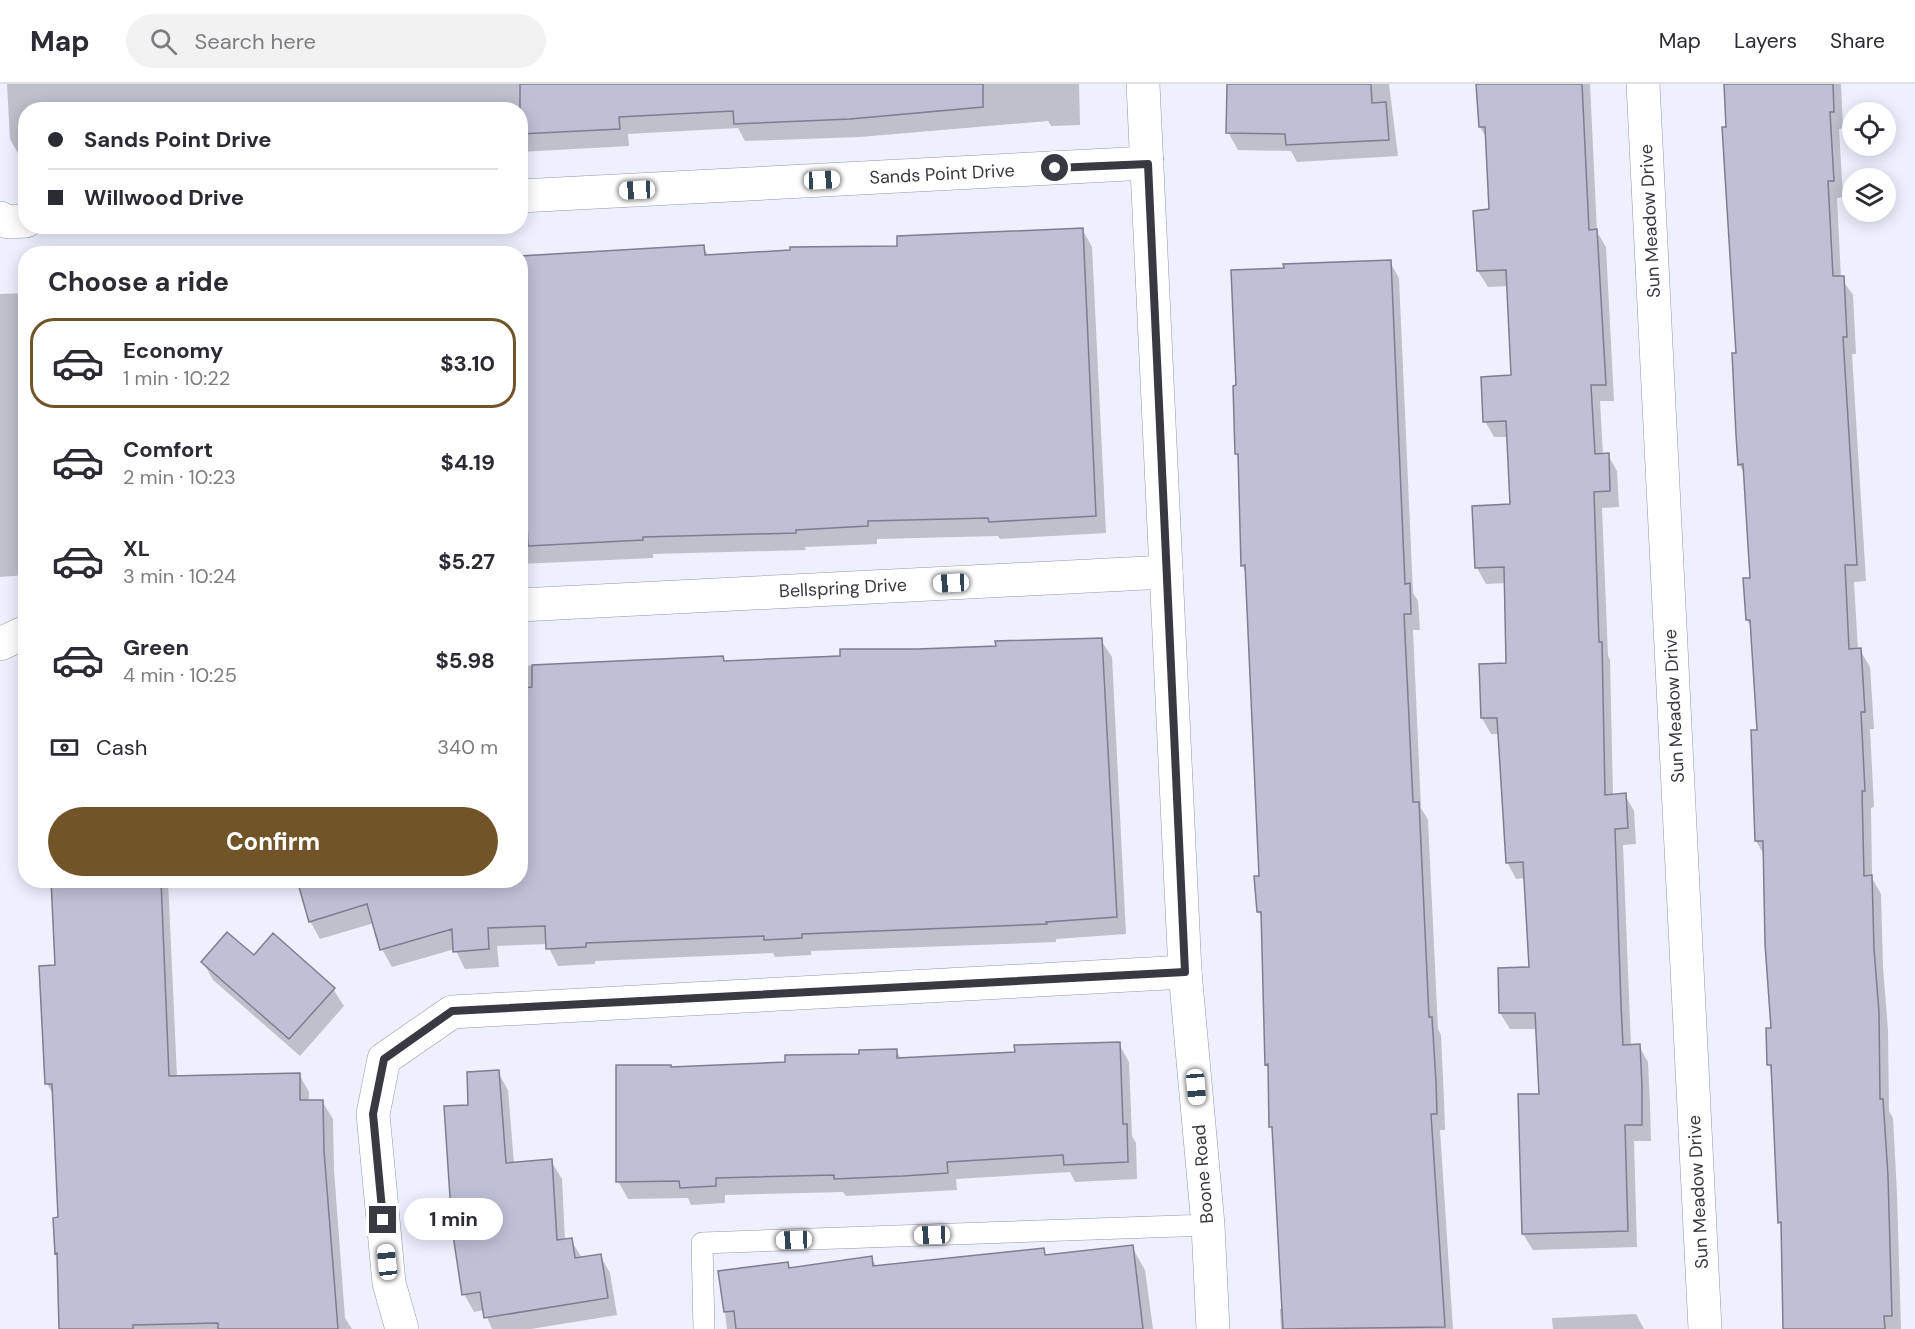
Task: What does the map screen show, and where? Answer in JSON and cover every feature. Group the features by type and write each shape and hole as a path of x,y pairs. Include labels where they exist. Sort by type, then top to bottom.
{"street":[{"name":"Boone Road","path":"1143,84 1185,972 1208,1225 1213,1329"},
{"name":"Sun Meadow Drive","path":"1643,84 1705,1329"},
{"name":"Sands Point Drive","path":"528,196 1148,164"},
{"path":"0,218 8,222 18,221"},
{"name":"Bellspring Drive","path":"528,605 1166,572"},
{"path":"0,644 18,636"},
{"path":"402,1329 389,1283 373,1114 384,1059 452,1011 1185,972"}],"lane":[{"path":"704,1329 702,1243 1208,1225"}],"building":[{"path":"520,84 983,84 983,107 850,119 734,124 733,111 619,117 620,129 528,134 528,102 520,102"},
{"path":"1227,84 1371,84 1372,103 1386,102 1389,140 1286,145 1285,134 1226,133"},
{"path":"1476,84 1582,84 1589,230 1597,229 1606,385 1591,385 1595,454 1609,453 1610,491 1594,492 1599,642 1602,642 1605,795 1626,793 1628,828 1615,829 1623,1045 1640,1044 1642,1086 1642,1125 1625,1125 1628,1231 1522,1234 1518,1094 1539,1094 1535,1013 1499,1013 1498,968 1529,967 1523,862 1506,863 1497,718 1481,718 1479,664 1506,663 1504,567 1475,568 1472,506 1510,504 1506,421 1483,422 1481,377 1511,375 1506,270 1477,271 1473,211 1489,209 1485,127 1479,127"},
{"path":"1724,84 1833,84 1834,112 1830,112 1834,181 1828,181 1833,276 1844,276 1847,337 1843,337 1857,565 1845,565 1849,649 1861,648 1865,712 1861,712 1865,791 1862,791 1864,876 1872,875 1879,1012 1880,1099 1883,1099 1888,1176 1892,1316 1884,1316 1885,1329 1783,1329 1781,1222 1778,1223 1771,1065 1767,1065 1766,1028 1771,1028 1765,944 1763,841 1755,841 1751,730 1757,730 1750,620 1746,620 1743,578 1750,578 1743,464 1738,465 1736,435 1732,353 1736,353 1722,127 1726,127"},
{"path":"1083,228 1096,516 989,522 988,518 868,521 868,526 796,530 796,533 643,537 643,540 528,546 528,256 704,245 705,255 790,250 790,247 897,246 897,236"},
{"path":"1391,260 1405,584 1410,583 1411,614 1404,614 1413,802 1419,802 1429,1017 1432,1017 1436,1082 1437,1114 1431,1114 1445,1327 1283,1329 1272,1127 1269,1127 1268,1064 1265,1065 1261,912 1257,912 1254,876 1259,876 1245,565 1241,566 1238,454 1235,454 1233,386 1236,385 1231,270 1284,268 1283,264"},
{"path":"1102,638 1117,917 1046,922 1047,924 802,934 802,938 764,940 764,936 586,943 586,947 546,949 545,926 488,928 489,949 453,952 452,929 380,950 367,904 309,922 299,888 528,888 528,687 532,687 532,665 723,656 724,661 840,656 840,649 996,646 995,641"},
{"path":"51,888 161,888 169,1076 300,1073 300,1100 323,1100 324,1151 338,1329 218,1329 218,1323 133,1325 133,1329 59,1329 57,1253 55,1254 53,1218 58,1217 52,1084 45,1084 39,966 55,965"},
{"path":"227,932 254,955 273,933 335,988 289,1039 201,962"},
{"path":"1120,1042 1123,1124 1127,1124 1128,1162 1064,1165 1063,1155 947,1162 948,1173 903,1176 834,1179 834,1175 716,1178 716,1186 680,1188 679,1181 616,1182 616,1065 671,1065 671,1067 785,1062 785,1055 859,1054 859,1050 897,1049 897,1058 1015,1052 1014,1045"},
{"path":"499,1070 506,1163 552,1159 557,1240 572,1238 575,1258 601,1254 608,1298 484,1318 480,1292 462,1295 452,1228 444,1106 468,1105 467,1072"},
{"path":"1133,1245 1143,1329 736,1329 734,1311 724,1312 718,1271 788,1262 789,1268 872,1256 873,1266 1044,1248 1045,1255"}],"route":[{"path":"383,1220 373,1114 384,1059 452,1011 1185,972 1148,164 1055,168"}]}
